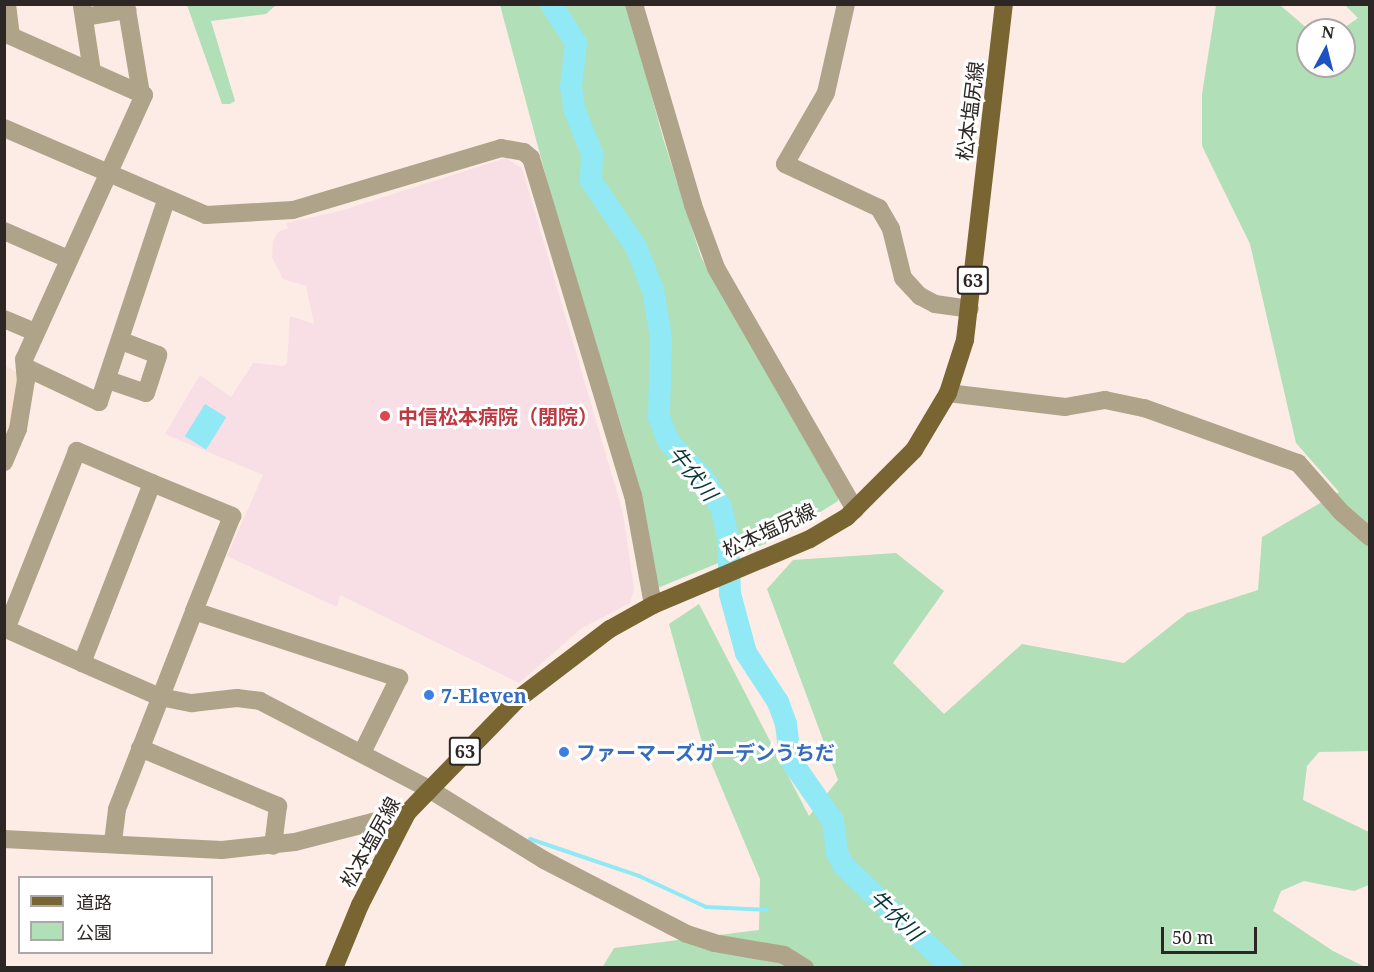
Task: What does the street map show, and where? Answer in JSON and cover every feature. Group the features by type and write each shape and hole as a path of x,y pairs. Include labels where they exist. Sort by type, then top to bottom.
{"main road":[{"name":"松本塩尻線","path":"334,968 360,905 407,813 491,724 556,667 610,629 661,602 810,539 851,513 914,450 948,393 959,365 970,309 1004,4"}],"street":[{"path":"7,4 8,34 141,94"},
{"path":"633,4 693,204 716,268 851,513"},
{"path":"846,4 826,93 785,164 879,208 891,229 903,278 920,296 935,304 970,309"},
{"path":"4,462 18,429 24,359 34,332 144,95 141,94 127,10 83,11 92,71"},
{"path":"4,129 166,201 206,215 293,210 501,148 524,152 531,158 633,495 661,602"},
{"path":"25,368 99,402 122,341 166,201"},
{"path":"4,231 68,260"},
{"path":"4,318 34,332"},
{"path":"108,380 146,393 158,355 122,341"},
{"path":"948,393 1065,407 1105,400 1144,408 1298,463 1341,512 1370,537"},
{"path":"113,842 117,809 160,697 232,516 77,451 5,628 160,697 192,703 237,698 260,701 429,789 544,860 687,934 714,943 784,955 805,968"},
{"path":"82,663 152,483"},
{"path":"194,611 399,678 362,753"},
{"path":"140,748 278,806 273,846"},
{"path":"4,838 113,842 222,850 273,846 407,813"}],"shaded area":[{"name":"中信松本病院（閉院）","path":"506,158 522,168 623,513 634,589 630,603 582,628 519,683 340,595 337,607 227,556 263,475 165,434 200,375 231,397 253,363 283,366 287,363 290,316 314,324 306,286 283,279 272,257 273,241 278,232 288,228 286,223 340,211"},
{"path":"5,366 21,374 5,446"}],"green space":[{"path":"187,5 276,5 266,14 211,21 235,101 230,104 222,104"},
{"path":"500,5 627,5 663,138 701,257 838,497 838,501 777,539 660,587 652,581 641,501 624,434 567,255"},
{"path":"1216,5 1280,5 1296,19 1296,78 1356,78 1356,19 1358,18 1345,5 1369,5 1369,751 1319,752 1307,766 1303,800 1369,832 1369,885 1354,891 1304,881 1281,891 1273,911 1333,951 1365,967 602,968 614,948 759,930 760,879 701,739 669,624 699,604 809,816 838,780 767,589 793,560 896,553 944,591 893,663 944,714 1022,644 1124,663 1187,613 1258,590 1262,537 1339,492 1296,443 1250,244 1202,146 1202,94"}],"water":[{"path":"205,404 226,417 206,449 185,436"}],"waterway":[{"name":"牛伏川","path":"551,4 576,43 571,87 574,109 592,153 591,181 636,247 653,290 661,338 659,417 668,441 704,479 721,507 728,537 730,594 746,653 778,702 786,724 790,759 833,821 837,853 843,865 952,968"},
{"path":"530,839 639,876 706,907 767,910"}],"place":[{"name":"中信松本病院（閉院）","path":"385,416"},
{"name":"7-Eleven","path":"429,695"},
{"name":"ファーマーズガーデンうちだ","path":"564,752"}]}
